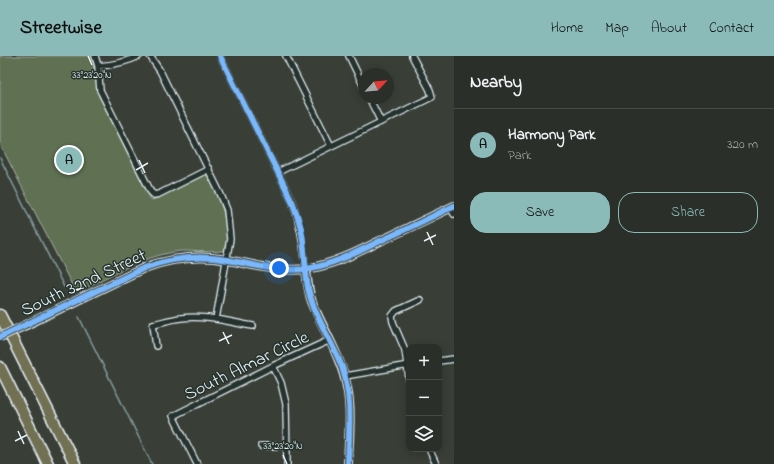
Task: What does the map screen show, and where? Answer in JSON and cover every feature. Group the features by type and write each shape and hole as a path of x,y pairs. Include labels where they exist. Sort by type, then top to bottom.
{"highway":[{"path":"0,316 74,463"},
{"path":"0,368 48,464"},
{"path":"15,398 43,464"}],"street":[{"path":"95,56 98,66 100,90 151,192 154,195 209,169"},
{"path":"98,66 118,64 138,56"},
{"path":"150,56 160,71 209,169 227,210 230,239 216,319"},
{"path":"220,56 278,172 298,217 302,233 308,288 312,302 345,376 348,390 350,414 348,464"},
{"path":"286,56 331,146"},
{"path":"349,56 358,75"},
{"path":"278,172 432,97 430,90 412,56"},
{"path":"373,104 381,122"},
{"name":"South 32nd Street","path":"0,337 144,268 158,263 189,258 227,260 276,269 306,269 324,265 353,255 453,209"},
{"path":"406,357 392,316 396,311 420,300"},
{"path":"156,346 153,324 180,318 192,317 216,319 253,326"},
{"name":"South Almar Circle","path":"197,464 174,416 273,366 330,340"},
{"path":"442,361 454,359"},
{"path":"345,376 406,365"},
{"path":"273,366 282,383 286,404 287,464"},
{"path":"261,446 286,446"},
{"path":"430,452 436,464"}],"green space":[{"path":"0,56 92,56 99,96 150,198 152,200 155,199 201,176 206,175 216,190 223,211 227,232 225,250 212,252 182,251 154,257 114,273 76,293 0,144"}],"waterway":[{"path":"0,158 64,287"},
{"path":"79,317 152,464"}],"cycle path":[{"path":"220,56 292,201 299,221 303,240 308,288 314,308 342,367 348,391 350,415 348,464"},
{"path":"0,337 144,268 154,265 186,258 217,258 276,269 306,269 335,262 454,206"}],"place":[{"name":"Harmony Park","path":"69,160"}]}
